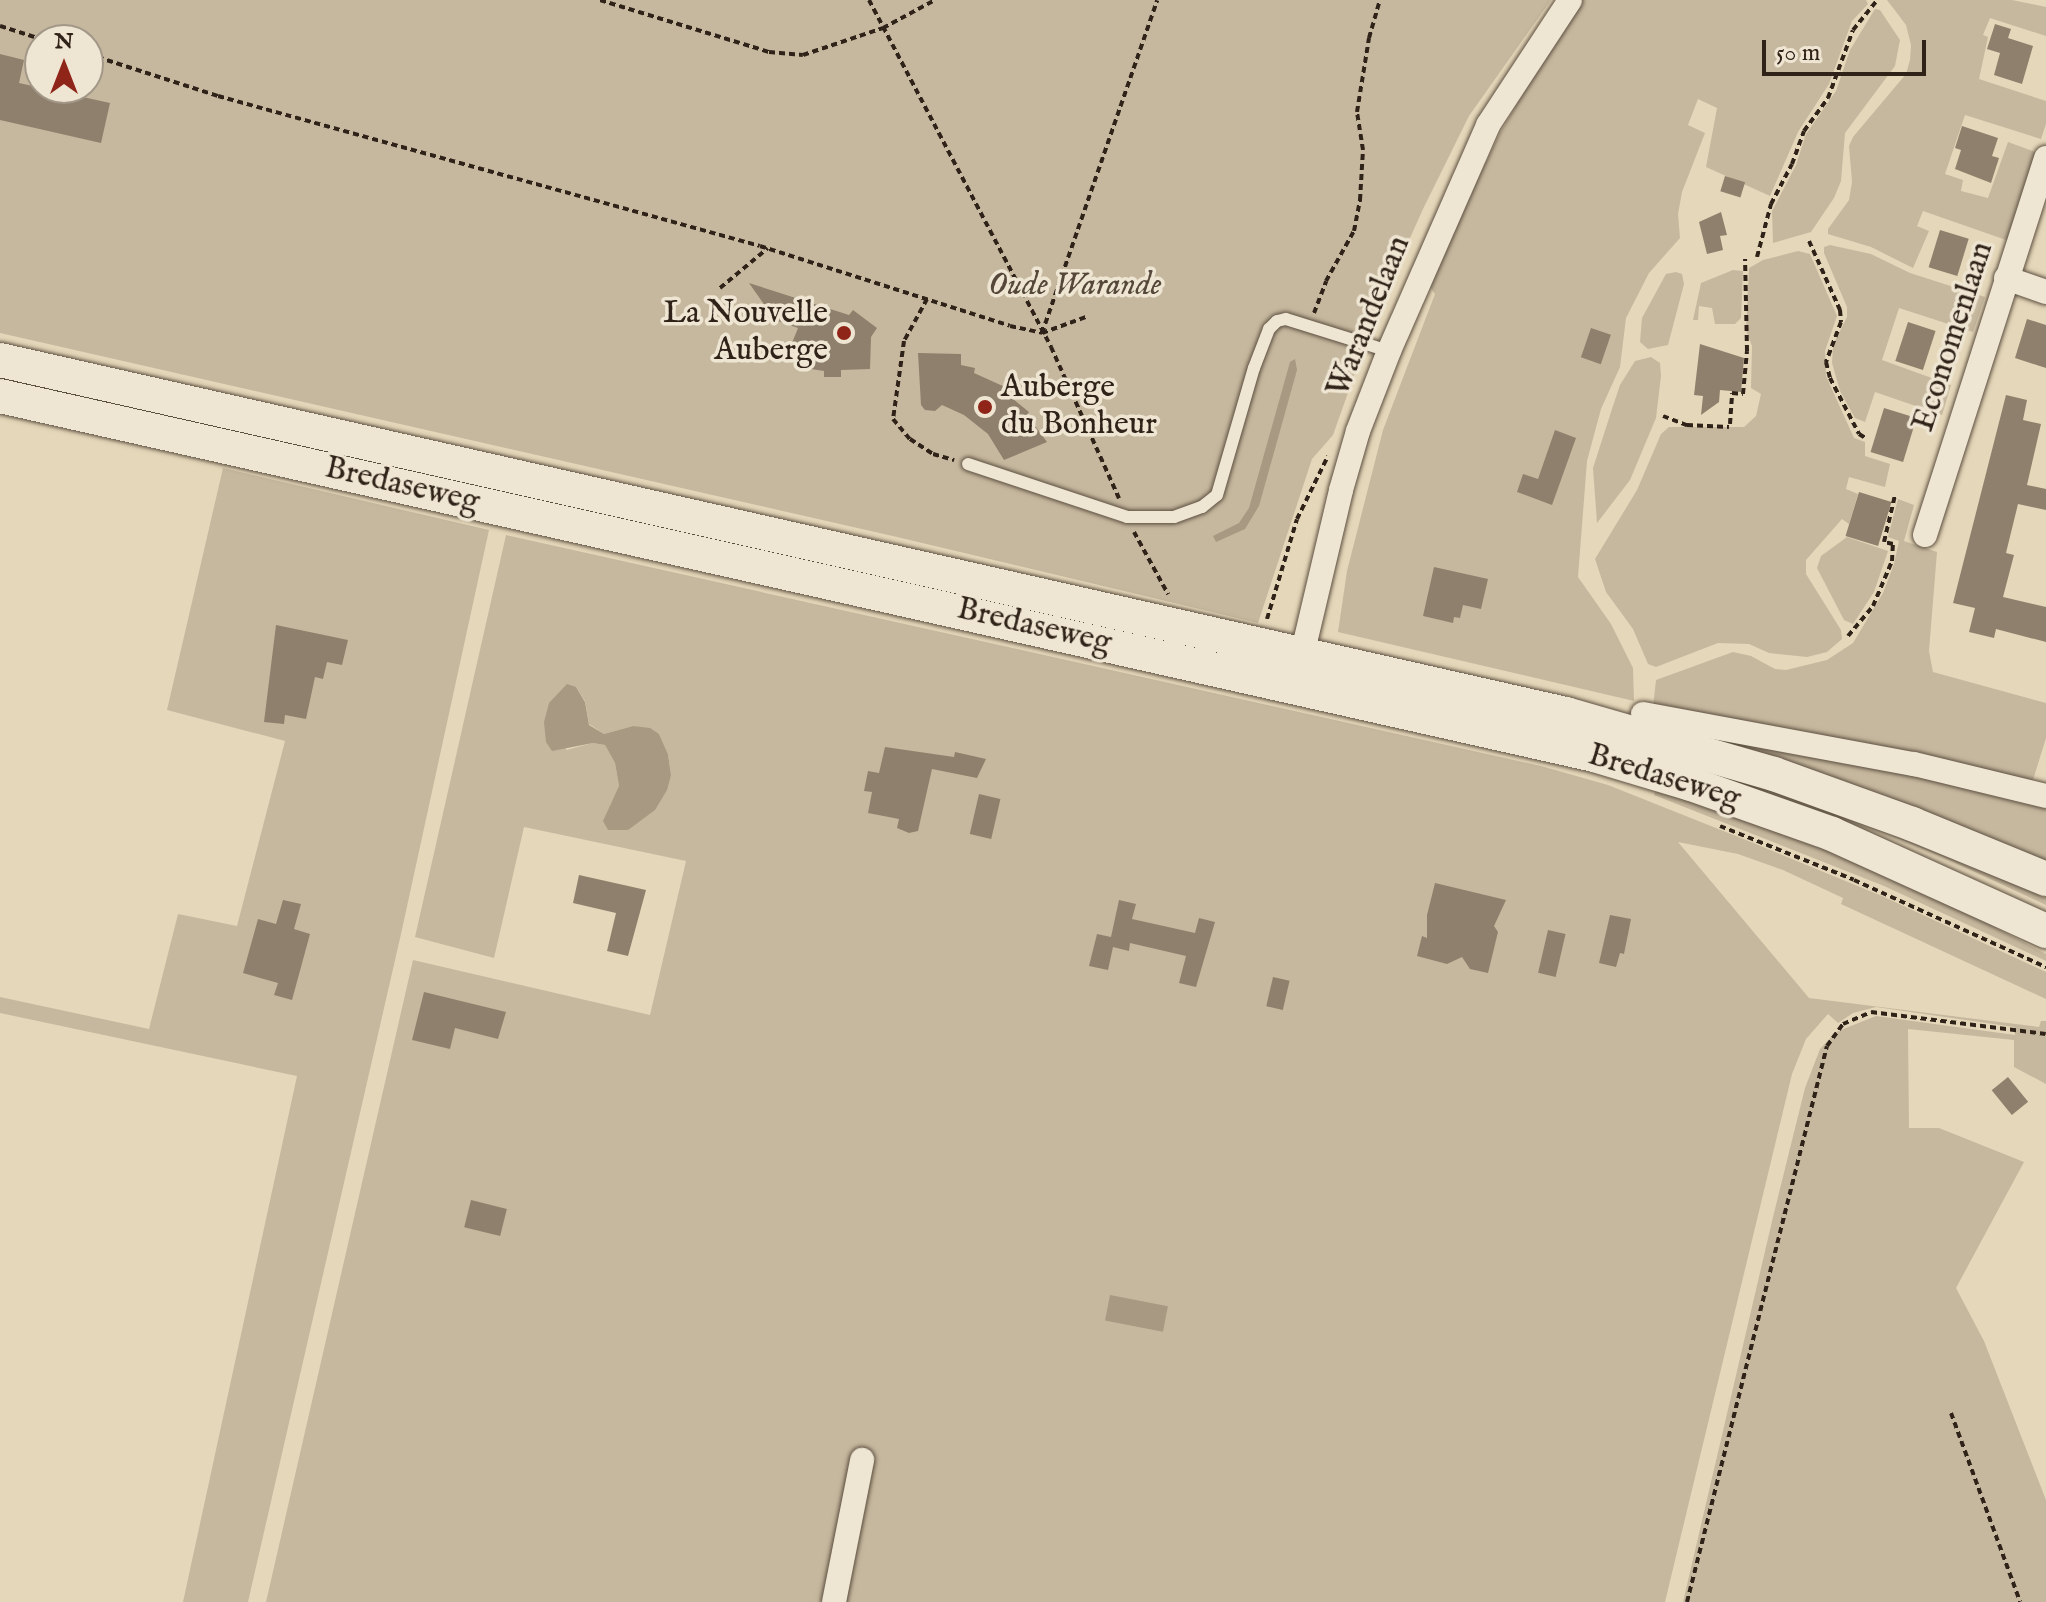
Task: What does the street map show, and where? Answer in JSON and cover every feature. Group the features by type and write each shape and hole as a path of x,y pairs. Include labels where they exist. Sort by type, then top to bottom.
{"main road":[{"name":"Bredaseweg","path":"0,360 652,506 1299,670 1691,784 1832,834 2046,931"},
{"name":"Bredaseweg","path":"0,396 640,540 1299,670 1566,714 1707,754 1857,803 2046,879"},
{"path":"438,494 446,460"},
{"path":"640,540 659,535 669,527 664,517 652,506"}],"street":[{"name":"Warandelaan","path":"1299,670 1328,536 1358,431 1389,351 1488,125 1570,0"},
{"name":"Economenlaan","path":"1925,535 2046,158"},
{"path":"2006,278 2046,292"},
{"name":"Bredaseweg","path":"1643,714 1914,764 2046,796"},
{"path":"834,1602 862,1460"}],"lane":[{"path":"968,464 1127,517 1174,517 1202,507 1217,495 1269,329 1286,319 1389,351"}],"path":[{"path":"600,0 769,52 803,55 883,28 935,0"},
{"path":"869,0 1042,333 1156,576"},
{"path":"1042,333 1157,0"},
{"path":"1310,326 1326,281 1354,231 1360,200 1363,150 1357,112 1369,38 1380,0"},
{"path":"1757,257 1771,204 1792,164 1804,131 1828,98 1853,30 1877,0"},
{"path":"0,26 24,34"},
{"path":"104,59 218,96 768,248 1010,326 1042,333 1086,317"},
{"path":"1809,241 1840,310 1841,322 1826,362 1859,434 1867,439"},
{"path":"720,288 768,248"},
{"path":"1663,416 1687,425 1730,426 1732,393 1743,394 1747,351 1745,259"},
{"path":"927,299 904,341 893,419 910,439 933,454 968,464"},
{"path":"1266,620 1297,519 1324,460 1358,431"},
{"path":"1848,636 1873,606 1892,561 1893,544 1884,542 1895,495"},
{"name":"Bredaseweg","path":"1711,823 1854,880 2046,967"},
{"path":"1687,1602 1827,1046 1843,1024 1871,1012 2046,1034"},
{"path":"1951,1413 2020,1602"}],"green space":[{"name":"Oude Warande","path":"0,0 1551,0 1469,116 1423,209 1376,314 1333,435 1312,459 1258,623 897,537 0,333"},
{"path":"1582,0 1866,0 1868,4 1852,21 1829,84 1798,132 1770,196 1706,167 1717,108 1698,99 1688,125 1705,133 1682,192 1678,214 1680,238 1649,273 1626,318 1620,367 1601,409 1587,461 1578,577 1611,624 1633,668 1634,701 1338,632 1347,571 1383,430 1435,294 1428,284 1499,135 1553,42"},
{"path":"1887,0 2012,0 2046,7 2046,36 1990,18 1983,35 1988,37 1979,79 2046,101 2046,124 2041,139 1965,115 1945,174 1963,180 1961,191 1988,198 2008,142 2038,153 2009,241 1923,211 1917,226 1929,231 1913,268 1871,247 1828,234 1828,229 1849,200 1852,182 1849,146 1853,137 1906,74 1910,60 1911,45 1906,25"},
{"path":"1875,9 1880,10 1900,40 1895,66 1845,133 1841,181 1834,198 1811,232 1773,243 1772,211 1796,165 1806,134 1836,91 1850,50"},
{"path":"1830,245 1871,254 1910,273 1985,297 1973,332 1899,308 1882,360 1951,385 1942,415 1875,392 1865,422 1855,418 1840,391 1832,363 1833,345 1847,317 1847,307 1824,253 1824,247"},
{"path":"1798,251 1810,254 1837,316 1825,351 1826,376 1854,438 1865,442 1865,456 1890,464 1885,487 1849,477 1846,489 1858,494 1849,524 1842,519 1806,560 1806,574 1841,630 1842,639 1827,652 1807,657 1769,653 1749,644 1718,643 1656,667 1648,664 1633,629 1606,592 1595,559 1637,490 1661,434 1669,427 1744,427 1756,416 1761,394 1751,388 1752,346 1746,330 1749,268 1763,260"},
{"path":"1733,270 1743,271 1741,318 1735,324 1715,324 1712,308 1699,306 1698,320 1693,320 1701,283"},
{"path":"1666,274 1682,274 1684,284 1668,345 1648,349 1640,342 1642,318"},
{"path":"1651,357 1660,363 1656,418 1630,480 1597,523 1593,468 1612,409 1620,385 1635,361"},
{"path":"223,468 489,530 401,934 248,1602 183,1602 297,1076 0,1013 0,997 149,1029 178,914 237,926 285,741 167,710"},
{"path":"1898,499 1914,505 1904,541 1937,552 1929,651 1933,672 2046,703 2046,738 2033,780 1653,707 1656,680 1733,652 1751,656 1775,669 1786,670 1827,660 1853,643 1883,593 1894,564 1899,541 1888,537"},
{"path":"506,535 1541,766 1608,785 1751,842 1882,896 2046,972 2046,999 1841,904 1843,898 1783,870 1738,854 1678,842 1809,998 2039,1027 2041,1021 2046,1021 2046,1084 2014,1067 2014,1040 1908,1029 1909,1128 1939,1128 2024,1162 1956,1288 1984,1341 2046,1500 2046,1602 1683,1602 1773,1217 1805,1088 1820,1049 1836,1032 1876,1016 2015,1035 2014,1027 1876,1007 1853,1013 1838,1023 1828,1014 1806,1039 1792,1074 1665,1602 266,1602 413,960 650,1015 686,861 524,827 494,958 415,937","holes":["576,687 585,701 589,724 604,734 633,726 659,734 668,754 671,775 628,830 608,830 611,803 618,796 619,786 615,763 605,745 593,743 566,750"]},
{"path":"1847,537 1888,551 1874,592 1853,624 1844,620 1817,568 1821,556"},
{"path":"1644,723 1941,781 2046,808 2046,868"},
{"path":"1657,785 1943,893 1996,928 2046,954 2046,961 1884,886 1654,795"},
{"path":"1864,824 2046,892 2046,905 1943,857"}],"shaded area":[{"path":"1295,359 1297,370 1259,506 1245,529 1216,542 1213,536 1239,523 1249,508 1290,362"},
{"path":"567,684 576,687 585,702 589,725 604,734 633,726 650,728 659,734 668,754 671,775 667,790 655,810 628,830 608,830 603,821 619,786 615,763 605,745 593,743 552,751 546,742 544,722 549,703"},
{"path":"1110,1295 1168,1306 1163,1332 1105,1321"}],"building":[{"path":"1995,24 2011,29 2008,38 2033,46 2022,84 1994,75 2000,53 1987,49"},
{"path":"0,54 24,60 19,83 24,84 24,104 110,103 101,143 0,120"},
{"path":"1962,126 1998,138 1992,156 1999,158 1991,183 1955,169 1961,150 1955,148"},
{"path":"1725,176 1745,182 1740,197 1720,191"},
{"path":"1721,212 1727,235 1720,236 1723,250 1707,254 1699,222"},
{"path":"1940,230 1969,239 1957,276 1929,267"},
{"name":"La Nouvelle Auberge","path":"749,283 849,315 853,310 877,328 871,337 870,369 841,370 841,377 824,377 824,371 798,367 790,348 798,328 775,320"},
{"path":"2027,319 2046,325 2046,368 2015,358"},
{"path":"1908,322 1936,331 1923,370 1895,361"},
{"path":"1591,328 1611,335 1601,364 1581,357"},
{"path":"1700,344 1744,358 1741,392 1720,390 1719,402 1701,415 1703,396 1694,395"},
{"name":"Auberge du Bonheur","path":"918,353 961,354 961,365 975,368 974,373 1005,387 1003,391 1029,412 1027,415 1047,442 1004,460 988,434 964,415 942,405 935,411 925,410 921,405"},
{"path":"2006,395 2027,400 2023,420 2041,424 2027,485 2046,489 2046,510 2018,504 2006,553 2014,555 2003,597 2046,607 2046,642 1996,629 1994,638 1969,632 1975,608 1953,603"},
{"path":"1884,408 1917,418 1903,462 1871,452"},
{"path":"1555,430 1576,438 1552,505 1517,492 1523,474 1538,479"},
{"path":"1859,492 1892,502 1878,546 1846,536"},
{"path":"1434,567 1488,579 1481,609 1463,605 1460,618 1454,617 1453,623 1423,616"},
{"path":"276,625 348,640 342,665 327,662 323,679 315,677 306,719 285,715 284,724 264,722"},
{"path":"885,747 954,757 955,752 986,759 977,778 932,769 918,831 909,833 897,828 899,819 868,813 872,792 864,791 868,771 879,773"},
{"path":"979,794 1000,799 991,839 970,834"},
{"path":"579,875 646,890 628,956 607,951 616,913 573,903"},
{"path":"1435,883 1506,900 1494,926 1498,932 1488,973 1470,969 1462,957 1447,964 1417,956 1422,936 1427,938 1427,915"},
{"path":"283,900 301,904 294,929 310,934 292,1000 274,995 278,983 243,973 258,919 276,924"},
{"path":"1119,900 1136,904 1132,919 1195,933 1199,918 1215,922 1196,987 1179,983 1186,956 1130,943 1129,951 1113,947 1108,970 1089,966 1097,934 1111,937"},
{"path":"1610,915 1631,919 1624,954 1620,953 1616,967 1599,963"},
{"path":"1548,930 1566,934 1556,977 1538,973"},
{"path":"1273,977 1290,981 1283,1010 1266,1006"},
{"path":"424,992 506,1012 498,1039 455,1028 450,1049 412,1040"},
{"path":"2008,1077 2028,1102 2012,1115 1992,1090"},
{"path":"471,1200 507,1209 500,1236 464,1227"}],"place":[{"name":"La Nouvelle Auberge","path":"844,333"},
{"name":"Auberge du Bonheur","path":"985,407"}]}
